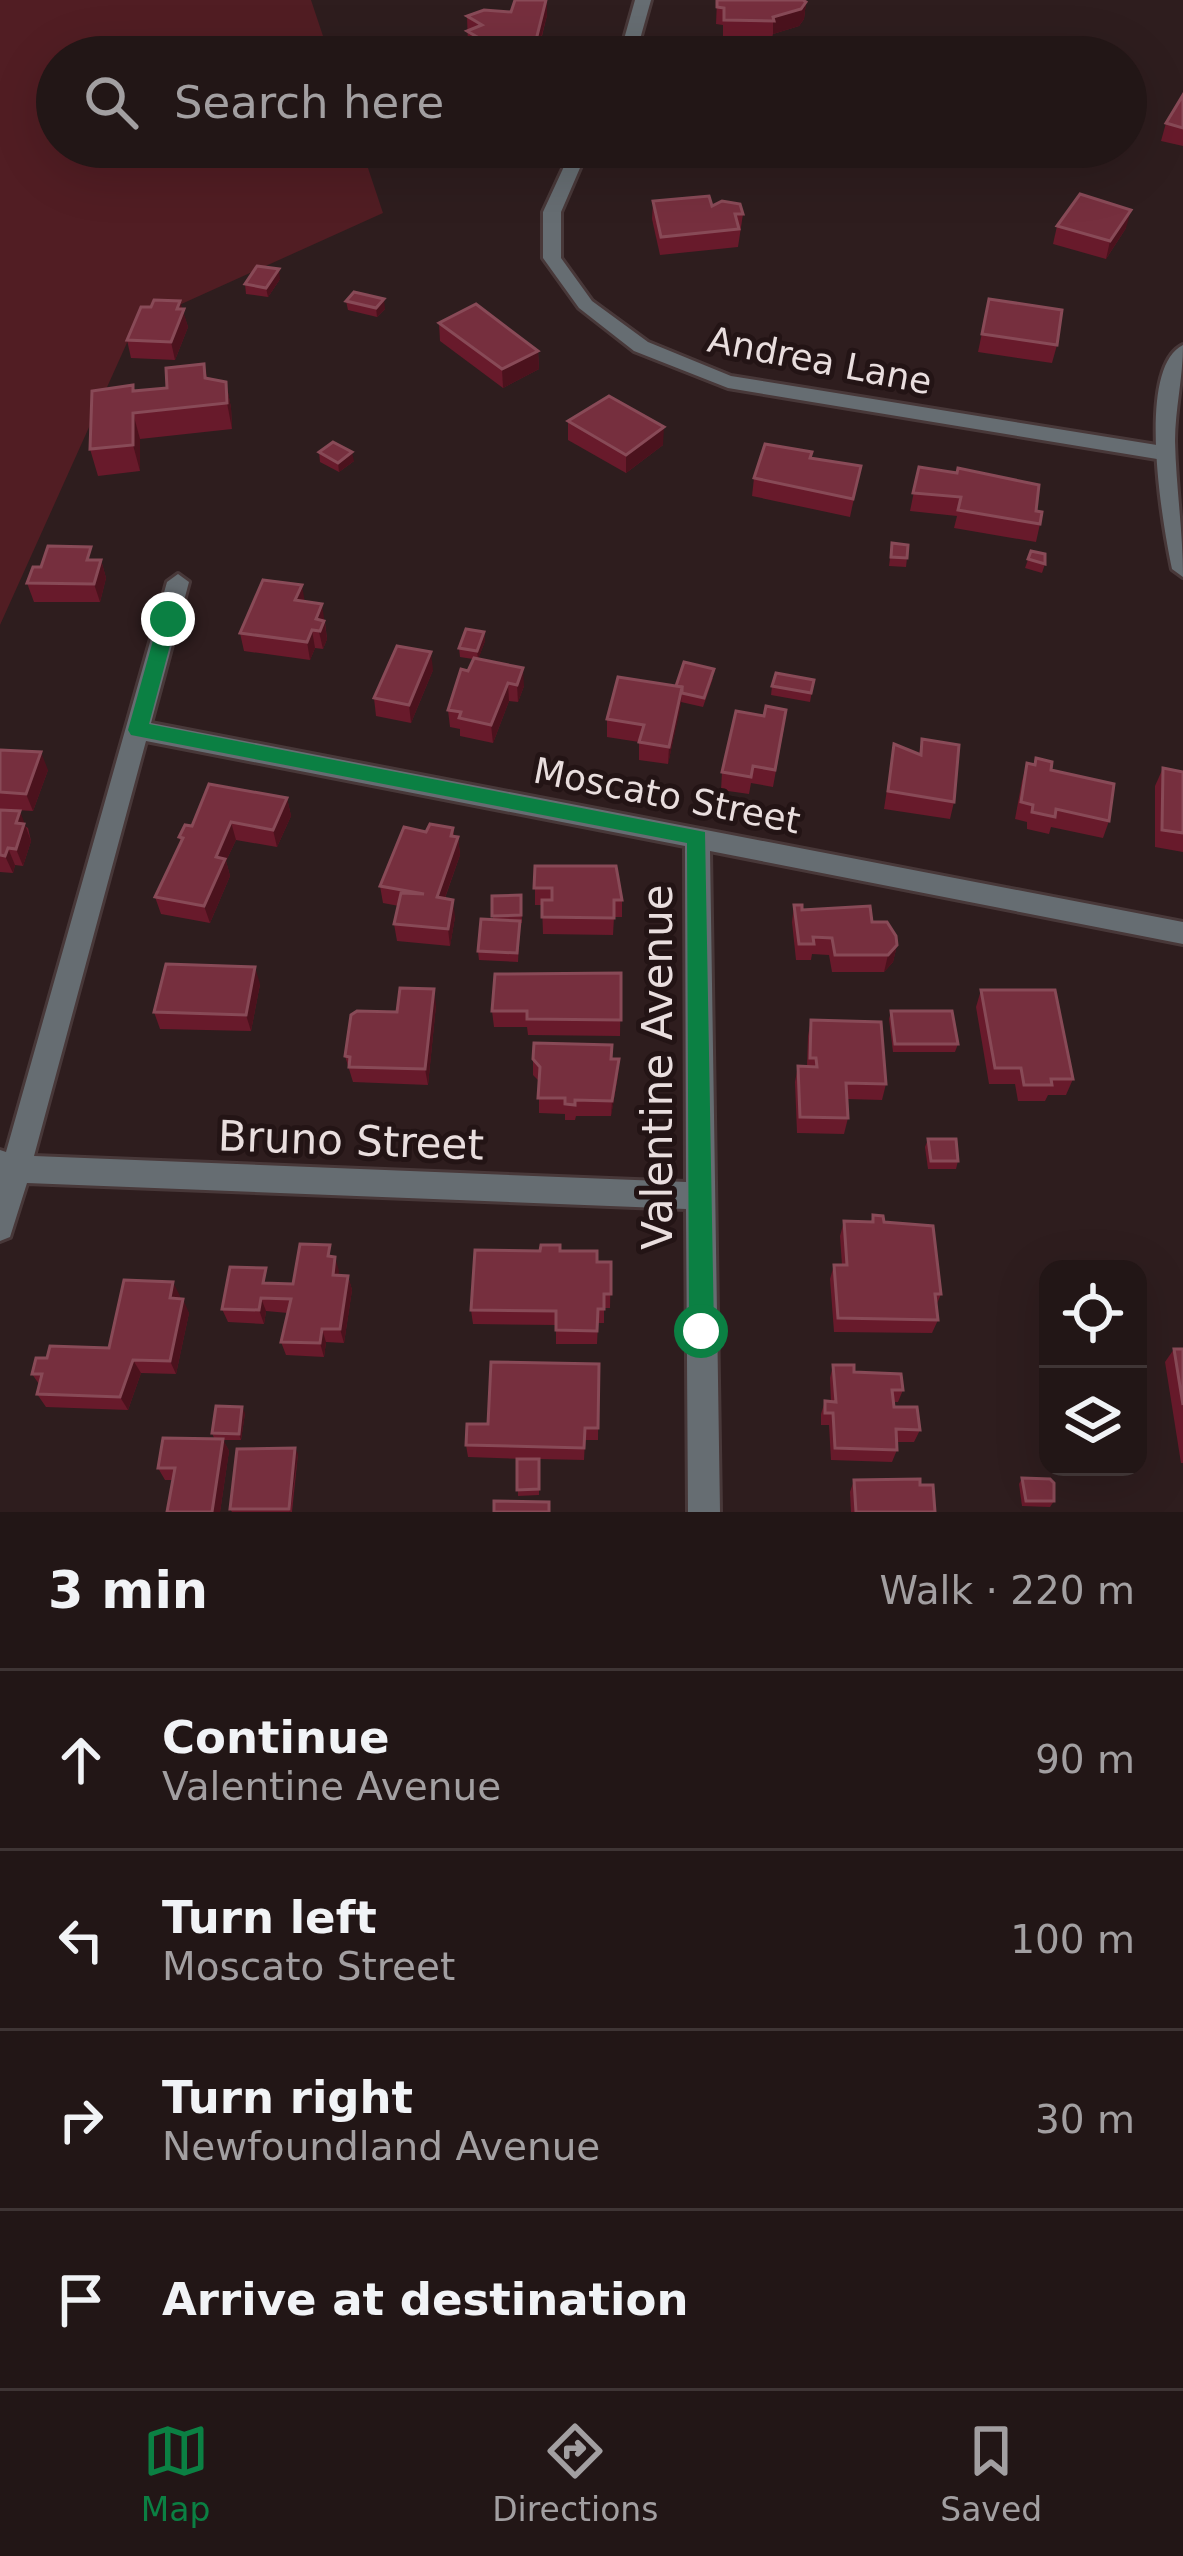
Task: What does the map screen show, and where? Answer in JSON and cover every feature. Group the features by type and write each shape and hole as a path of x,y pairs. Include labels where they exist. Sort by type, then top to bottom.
{"street":[{"path":"633,36 643,0"},
{"name":"Andrea Lane","path":"570,168 555,199 549,231 551,258 595,316 674,364 728,382 1163,453"},
{"path":"1183,351 1166,401 1163,453 1166,492 1183,569"},
{"path":"0,1227 8,1166 178,582"},
{"name":"Moscato Street","path":"138,730 1183,933"},
{"name":"Valentine Avenue","path":"698,837 704,1512"},
{"name":"Bruno Street","path":"8,1166 699,1196"}],"shaded area":[{"path":"0,0 311,0 323,36 36,36 36,168 368,168 383,213 135,325 0,625"}],"building":[{"path":"515,0 546,0 537,36 476,36 467,31 482,25 467,16 484,10 511,12"},
{"path":"717,0 806,2 801,9 773,17 774,21 724,20 724,8 717,7"},
{"path":"1183,95 1183,128 1166,123"},
{"path":"1080,194 1131,210 1110,241 1057,226"},
{"path":"709,196 712,206 722,201 740,204 743,214 735,214 739,229 661,237 653,201"},
{"path":"257,266 279,269 266,288 245,284"},
{"path":"354,292 384,299 376,308 346,301"},
{"path":"989,299 1062,310 1057,345 982,334"},
{"path":"154,300 180,301 177,309 184,309 171,342 127,340 141,307 151,307"},
{"path":"476,304 538,351 502,369 439,323"},
{"path":"204,364 205,378 226,382 227,403 133,413 133,445 90,449 92,391 133,385 133,391 167,388 166,368"},
{"path":"609,396 664,427 626,455 568,421"},
{"path":"333,442 352,452 338,463 319,452"},
{"path":"765,444 861,466 853,499 754,478"},
{"path":"919,467 957,473 958,468 1039,485 1036,511 1042,512 1040,524 958,510 961,497 913,493"},
{"path":"892,543 908,545 907,558 891,557"},
{"path":"48,546 91,547 87,560 101,560 94,584 27,583 33,567 41,567"},
{"path":"1031,551 1045,554 1045,564 1028,559"},
{"path":"263,580 302,585 295,600 322,604 316,619 324,621 320,631 312,630 307,642 240,633"},
{"path":"466,629 484,632 477,651 459,648"},
{"path":"397,646 431,652 409,705 374,698"},
{"path":"474,658 523,668 517,685 508,683 491,725 459,718 461,712 448,710 461,669 468,671"},
{"path":"684,662 714,669 704,698 682,693 682,687 676,686"},
{"path":"776,673 814,680 811,693 772,686"},
{"path":"618,677 682,687 669,747 639,742 644,725 607,719"},
{"path":"766,706 786,710 775,770 753,766 751,777 722,772 736,711 764,716"},
{"path":"922,739 959,745 954,802 888,791 894,744 921,755"},
{"path":"0,750 41,752 26,794 0,792"},
{"path":"1036,758 1052,762 1051,770 1114,784 1109,821 1056,809 1055,817 1032,812 1033,805 1021,802 1027,763 1035,765"},
{"path":"1163,768 1183,772 1183,833 1162,830"},
{"path":"209,784 287,798 273,830 231,822 216,857 225,859 204,906 155,897 183,838 179,837 185,825 192,826"},
{"path":"0,810 20,811 16,823 24,824 16,849 8,848 5,856 0,855"},
{"path":"430,824 453,828 451,836 458,837 437,897 453,900 448,929 394,924 401,893 424,894 380,886 404,827 426,832"},
{"path":"535,866 616,866 622,900 614,900 614,918 542,917 542,900 552,900 552,888 534,888"},
{"path":"521,895 521,915 492,916 492,896"},
{"path":"794,905 802,905 802,910 870,906 872,922 887,922 897,945 888,955 835,955 832,938 813,937 814,944 799,944"},
{"path":"481,919 520,921 517,953 478,951"},
{"path":"166,964 255,967 246,1015 154,1012"},
{"path":"621,973 621,1020 527,1019 527,1011 492,1011 495,974"},
{"path":"400,988 434,989 425,1069 349,1067 350,1057 345,1056 351,1015 357,1011 397,1012"},
{"path":"981,990 1055,990 1073,1079 1024,1085 1021,1068 995,1068"},
{"path":"891,1011 952,1011 958,1044 895,1044"},
{"path":"811,1020 881,1022 886,1084 846,1083 848,1118 800,1117 798,1066 817,1067 816,1058 810,1058"},
{"path":"534,1043 612,1045 611,1059 619,1059 612,1101 575,1100 575,1105 565,1104 565,1098 538,1098 540,1067 533,1059"},
{"path":"928,1139 956,1139 958,1161 931,1161"},
{"path":"873,1215 883,1216 884,1222 933,1226 941,1294 935,1294 938,1320 838,1318 834,1265 847,1265 844,1221 873,1222"},
{"path":"300,1244 330,1245 328,1256 335,1257 333,1275 348,1276 340,1329 322,1329 320,1343 281,1342 291,1299 261,1298 259,1310 222,1309 230,1267 266,1268 263,1283 293,1284"},
{"path":"541,1245 560,1245 560,1251 597,1251 597,1262 611,1262 611,1294 604,1294 604,1309 598,1309 597,1331 556,1330 556,1311 471,1310 475,1250 540,1251"},
{"path":"124,1280 173,1282 170,1298 183,1299 170,1361 133,1360 120,1397 37,1394 42,1374 32,1374 36,1358 47,1358 50,1346 109,1348"},
{"path":"1174,1349 1183,1349 1183,1405"},
{"path":"491,1362 599,1364 598,1428 585,1428 584,1448 466,1445 467,1424 488,1424"},
{"path":"833,1365 854,1365 854,1372 901,1374 903,1390 892,1390 894,1407 917,1407 920,1430 896,1429 897,1450 835,1448 833,1413 825,1413 825,1401 836,1402"},
{"path":"216,1406 242,1407 239,1434 212,1433"},
{"path":"163,1438 223,1439 212,1512 167,1512 175,1468 158,1468"},
{"path":"295,1448 289,1509 230,1509 237,1449"},
{"path":"517,1459 539,1459 539,1489 517,1490"},
{"path":"1022,1478 1050,1479 1054,1501 1026,1501"},
{"path":"920,1479 920,1485 933,1485 935,1512 856,1512 854,1480"},
{"path":"494,1501 549,1502 549,1512 494,1512"}],"route":[{"path":"168,619 138,730 698,837 701,1331"}]}
